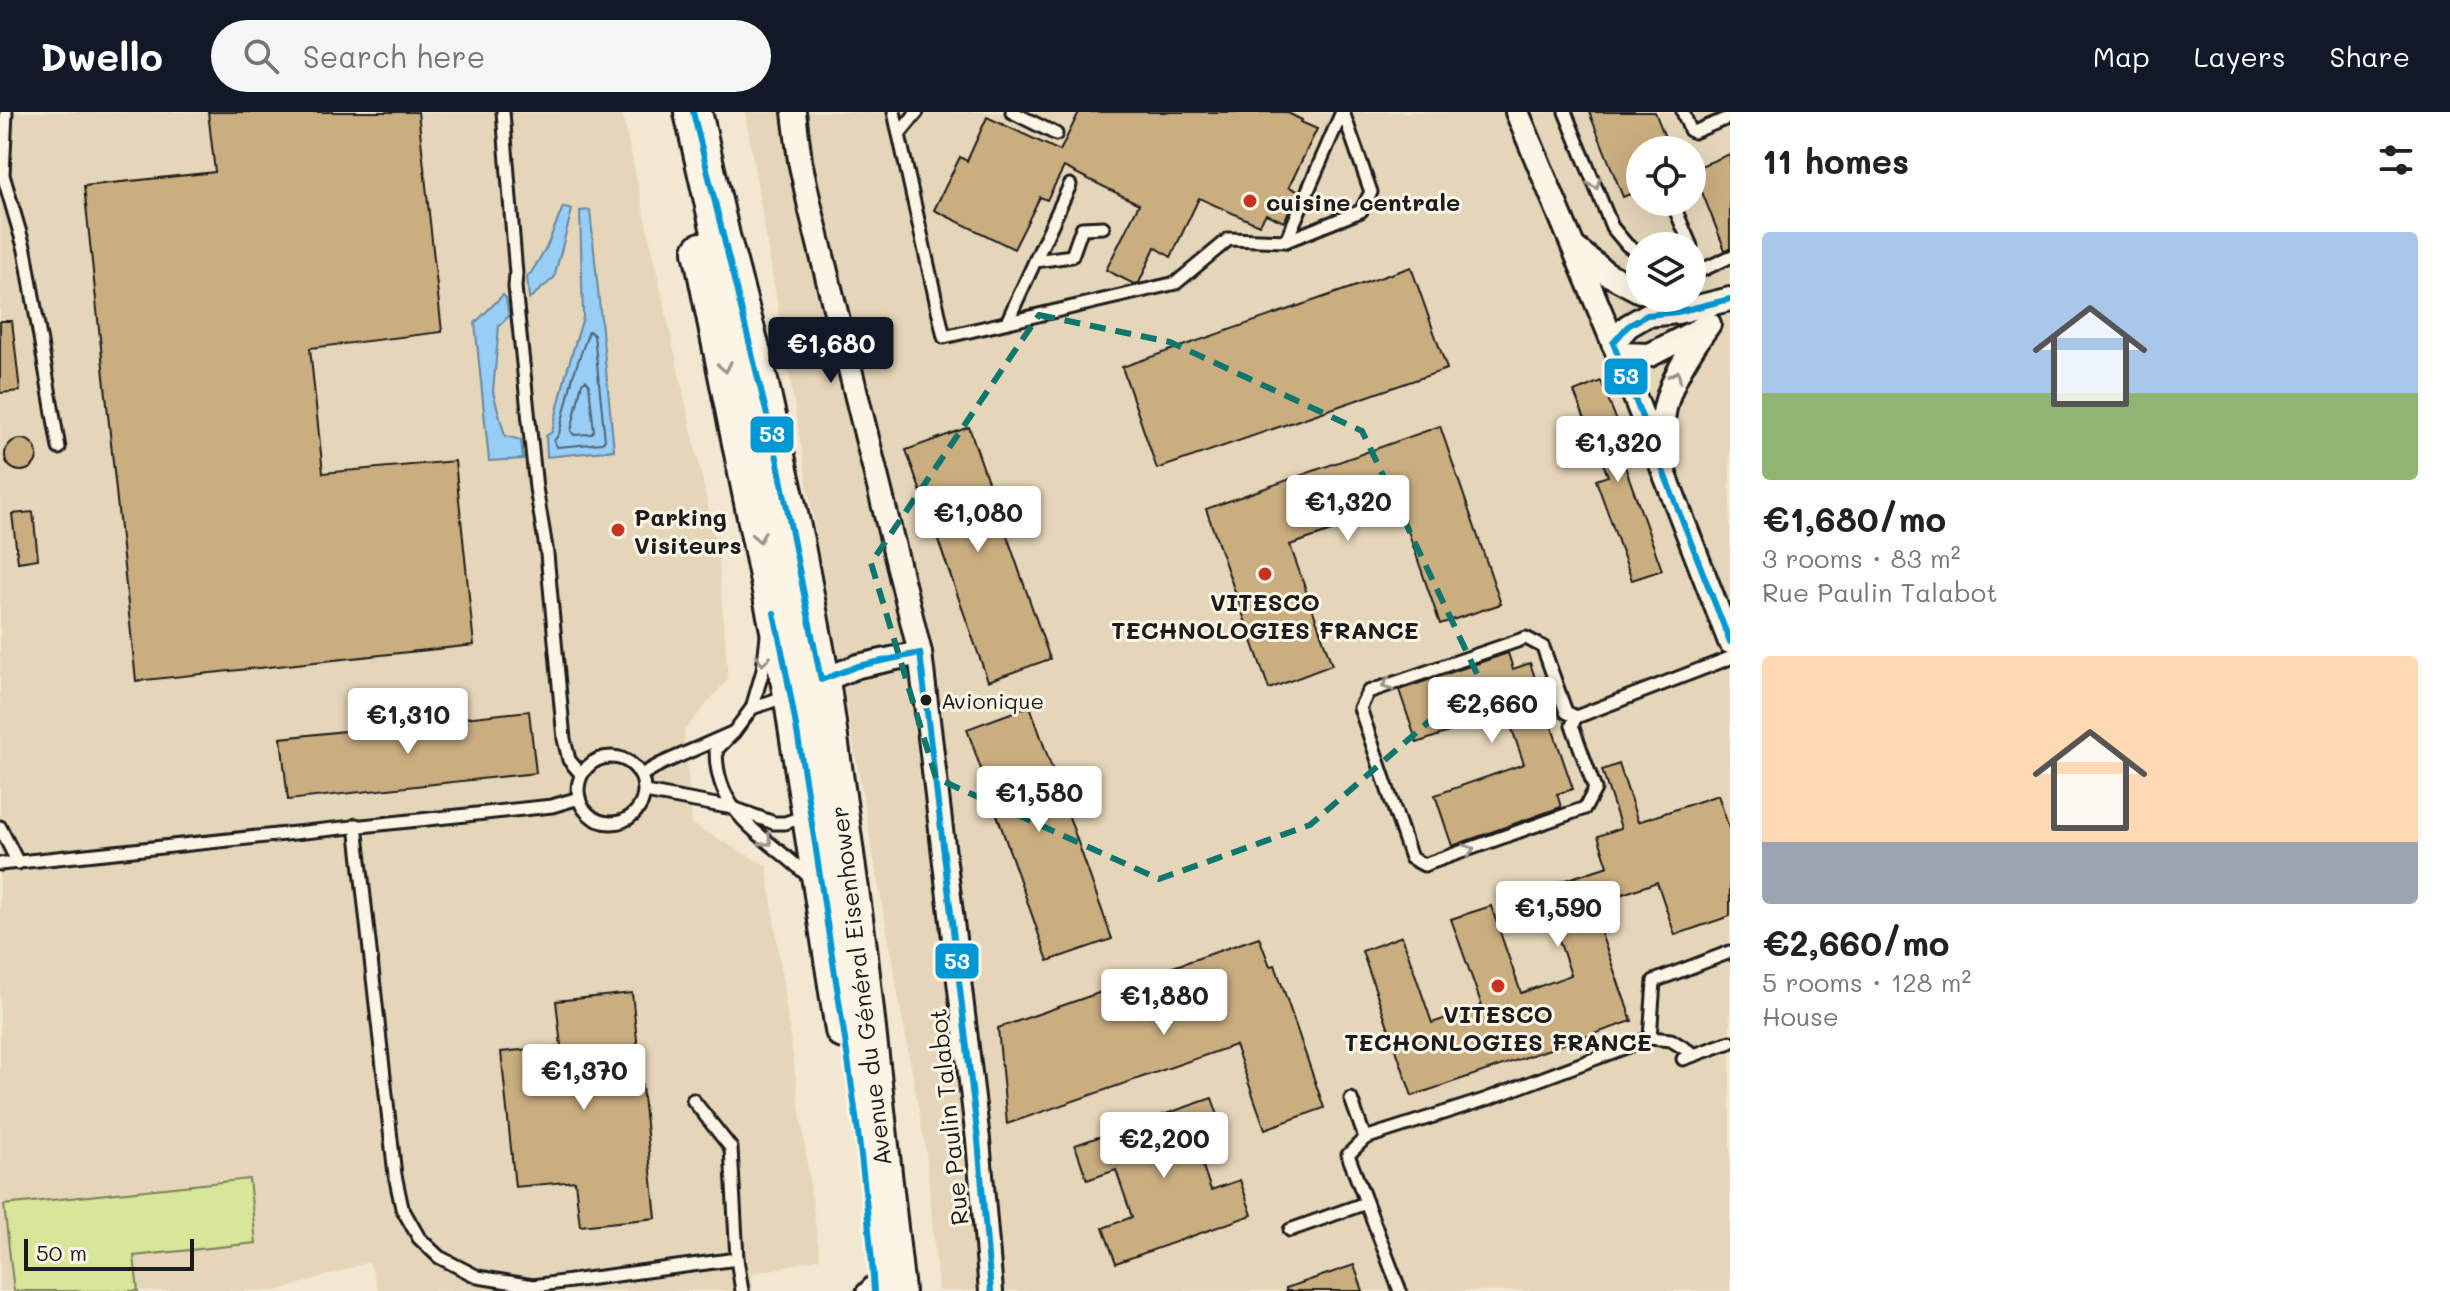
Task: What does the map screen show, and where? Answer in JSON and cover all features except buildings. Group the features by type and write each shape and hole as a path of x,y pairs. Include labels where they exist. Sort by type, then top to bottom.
{"main road":[{"path":"674,112 773,612 806,687"},
{"name":"Avenue du Général Eisenhower","path":"693,112 795,541 806,687 858,948 877,1288"},
{"name":"Avenue du Général Eisenhower","path":"806,687 827,794 823,897 851,1077 877,1288"}],"street":[{"name":"Rue Paulin Talabot","path":"794,112 810,207 920,653 978,1140 991,1291"},
{"path":"1517,112 1616,348 1730,642"},
{"path":"1571,245 1606,273 1626,284"},
{"path":"1616,348 1650,355 1730,299"},
{"path":"1701,312 1707,314"},
{"path":"1616,348 1628,326 1647,315 1730,313"},
{"path":"1667,479 1662,441 1669,389 1707,314"},
{"path":"806,687 858,666 920,653"}],"lane":[{"path":"6,112 3,175 25,250 59,448"},
{"path":"503,112 515,287 536,488 547,554 564,739 569,760 581,774"},
{"path":"894,112 944,337 1176,283 1229,239 1286,241 1361,211 1371,192 1342,112"},
{"path":"899,134 917,112"},
{"path":"1012,112 1056,134"},
{"path":"1286,241 1342,112"},
{"path":"1565,112 1612,227 1626,244"},
{"path":"1683,112 1690,130 1694,132 1730,117"},
{"path":"1007,322 1070,185"},
{"path":"1035,261 1072,256 1082,228 1103,227"},
{"path":"1706,266 1730,257"},
{"path":"773,612 765,642 763,670 752,708 716,750 716,772 733,808 766,842 809,876 823,897"},
{"path":"1576,717 1566,712 1543,647 1526,638 1368,692 1360,708 1411,858 1424,865 1585,808 1595,789 1572,725 1576,717 1730,658"},
{"path":"752,708 806,687"},
{"path":"641,775 734,732"},
{"path":"612,757 629,762 641,775 645,792 638,811 622,822 610,823 592,817 584,809 578,785 581,774 595,761 612,757"},
{"path":"645,792 733,808 774,823 785,823 827,794"},
{"path":"0,864 552,806 579,798"},
{"path":"356,825 395,1175 402,1208 419,1238 439,1257 478,1277 519,1287 737,1259"},
{"path":"0,827 18,863"},
{"path":"1650,1038 1654,981 1730,952"},
{"path":"1400,1291 1348,1155 1365,1138 1487,1099 1650,1038 1671,1040 1689,1057 1730,1042"},
{"path":"1351,1099 1365,1138"},
{"path":"693,1100 731,1148 737,1259 742,1291"},
{"path":"1290,1230 1366,1203"}],"highlighted area":[{"path":"1039,315 1170,342 1362,431 1479,678 1310,825 1159,879 936,778 871,563"}],"shaded area":[{"path":"0,112 622,112 718,551 728,679 684,731 692,824 767,866 820,1258 752,1274 753,1291 379,1291 369,1262 277,1291 0,1291"},
{"path":"745,112 1730,112 1730,1291 938,1291 926,1151 812,511"}],"green space":[{"path":"249,1179 256,1243 134,1256 138,1291 14,1291 4,1205"}],"water":[{"path":"563,207 572,210 554,278 529,299 527,276 547,246"},
{"path":"590,210 614,450 547,457 546,436 552,432 583,317 580,211"},
{"path":"503,295 509,316 499,326 493,392 505,436 521,440 523,459 489,461 475,323"}],"transit line":[{"name":"53","path":"693,112 775,448 821,680 858,666 920,653 978,1140 991,1291"},
{"name":"53","path":"1730,299 1677,312 1647,315 1628,326 1613,343 1730,642"},
{"name":"53","path":"774,613 804,771 849,1065 874,1291"}],"place":[{"name":"cuisine centrale","path":"1250,201"},
{"name":"Parking Visiteurs","path":"618,530"},
{"name":"VITESCO TECHNOLOGIES FRANCE","path":"1265,574"},
{"name":"Avionique","path":"926,700"},
{"name":"VITESCO TECHONLOGIES FRANCE","path":"1498,986"}]}
